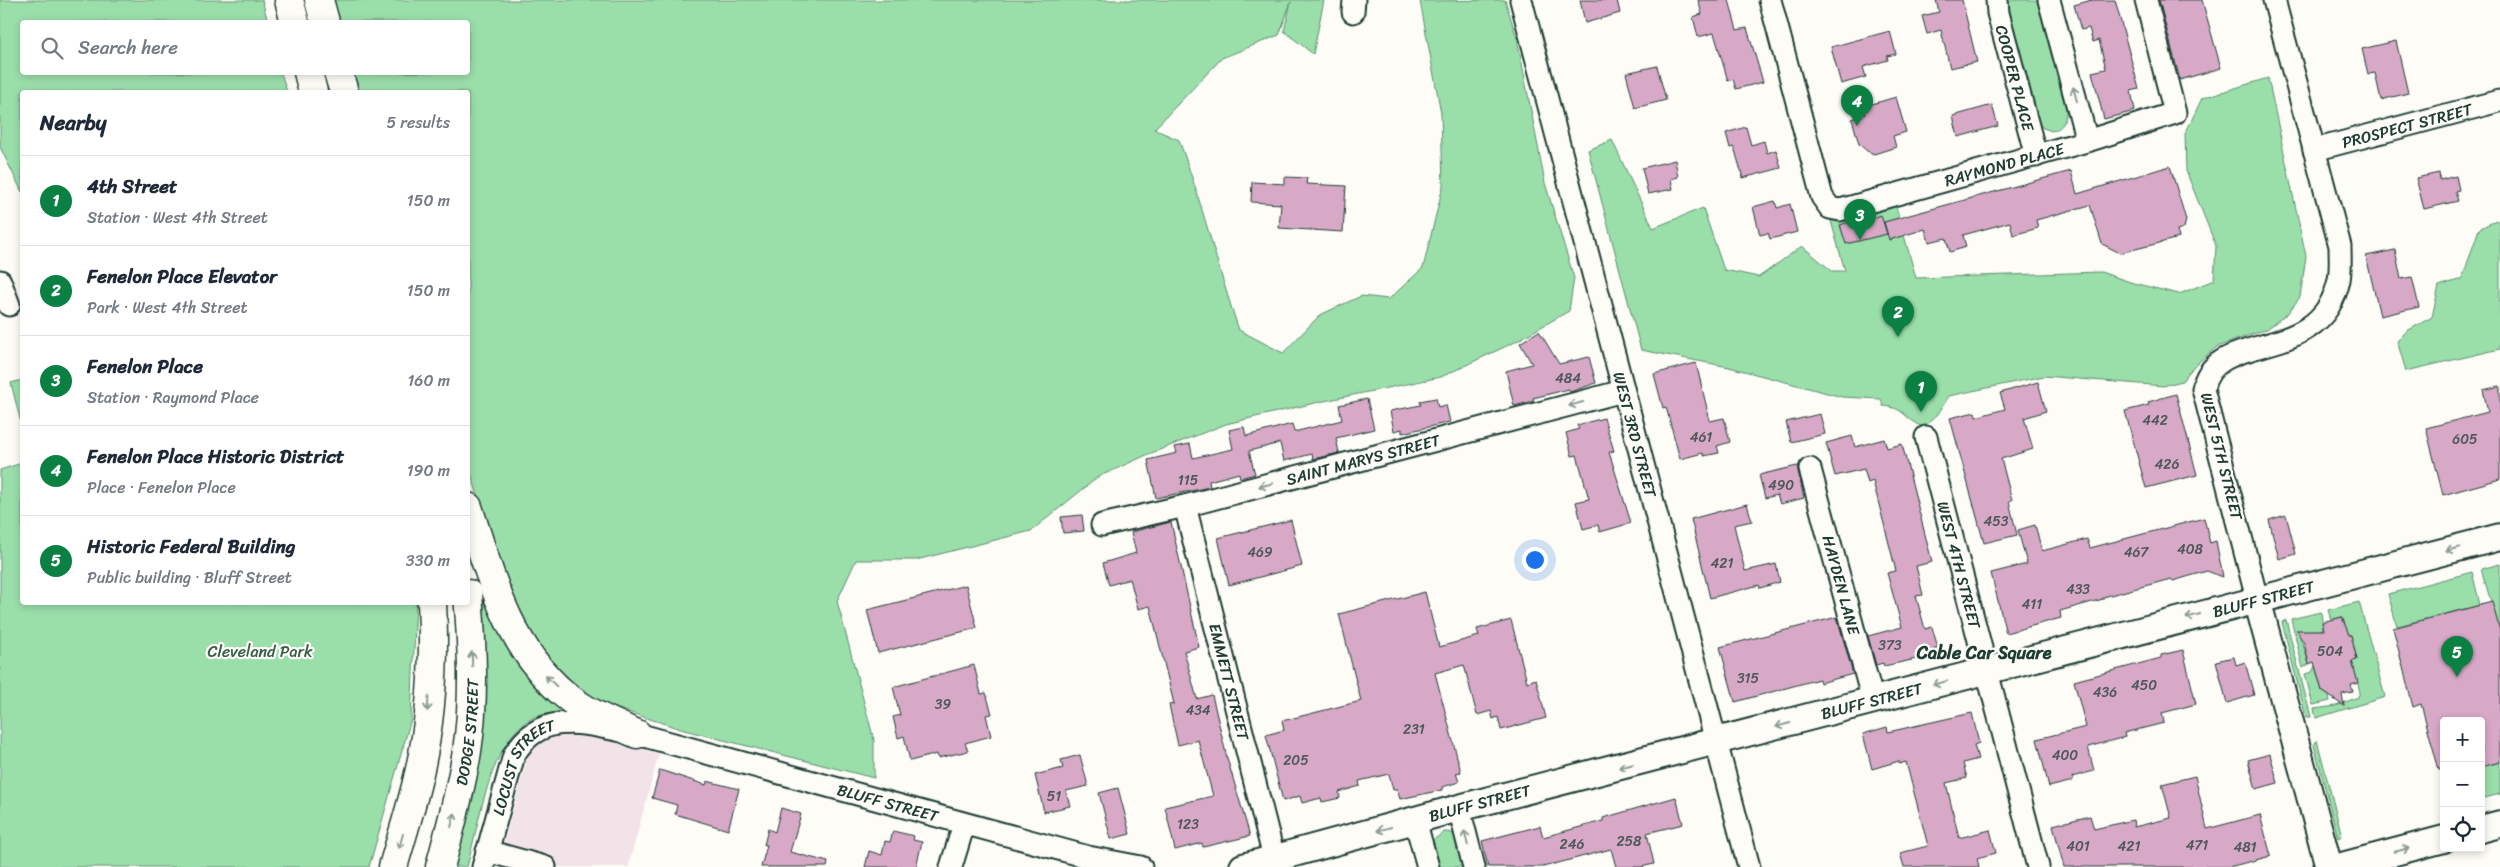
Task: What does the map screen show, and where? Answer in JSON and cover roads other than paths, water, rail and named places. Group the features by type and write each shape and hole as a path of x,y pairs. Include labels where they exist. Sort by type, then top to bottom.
{"highway":[{"path":"289,0 294,20"},
{"path":"319,0 324,20"},
{"path":"309,75 312,90"},
{"path":"339,75 343,90"},
{"path":"470,513 511,627 527,654 541,672 565,695 604,719 638,734"},
{"path":"393,867 418,781 426,729 433,648 432,605"},
{"name":"DODGE STREET","path":"440,867 457,804 467,751 472,660 469,605"}],"main road":[{"name":"BLUFF STREET","path":"1243,867 1459,808 2500,537"},
{"name":"WEST 5TH STREET","path":"2257,599 2329,867"},
{"path":"2485,828 2500,824"},
{"path":"2338,867 2440,840"}],"street":[{"name":"WEST 3RD STREET","path":"1522,0 1623,391 1750,867"},
{"name":"RAYMOND PLACE","path":"1770,0 1822,197 1830,208 1846,209 2036,156 2176,113 2146,0"},
{"name":"COOPER PLACE","path":"1997,0 1998,13 2036,156"},
{"path":"2050,0 2087,141"},
{"name":"WEST 5TH STREET","path":"2257,599 2203,389 2209,369 2218,361 2233,354 2287,340 2316,321 2329,306 2339,281 2340,246 2274,0"},
{"name":"PROSPECT STREET","path":"2314,150 2499,101"},
{"path":"0,281 9,305"},
{"name":"SAINT MARYS STREET","path":"1102,525 1185,506 1623,391"},
{"name":"WEST 4TH STREET","path":"1926,437 2038,867"},
{"name":"HAYDEN LANE","path":"1810,469 1873,701"},
{"name":"EMMETT STREET","path":"1185,506 1274,858"},
{"name":"LOCUST STREET","path":"485,859 514,755 521,743 532,733 557,723 568,723 638,734"},
{"name":"BLUFF STREET","path":"638,734 1088,857 1141,867"},
{"path":"1459,808 1474,867"},
{"path":"1415,820 1428,867"},
{"path":"951,867 964,824"},
{"path":"1088,857 1110,867"},
{"path":"485,859 545,867"}],"place":[{"name":"Fenelon Place Historic District","path":"1857,126"},
{"name":"Fenelon Place","path":"1860,240"},
{"name":"Fenelon Place Elevator","path":"1898,337"},
{"name":"4th Street","path":"1921,412"},
{"name":"Historic Federal Building","path":"2457,677"}],"district":[{"name":"Cable Car Square","path":"1984,653"}],"park label":[{"name":"Cleveland Park","path":"260,651"}]}
